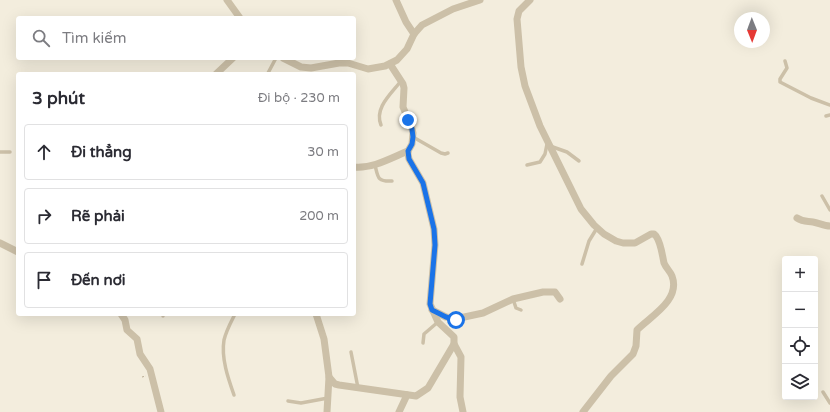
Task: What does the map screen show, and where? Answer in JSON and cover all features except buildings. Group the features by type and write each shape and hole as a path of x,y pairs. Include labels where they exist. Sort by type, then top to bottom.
{"street":[{"path":"227,0 239,16"},
{"path":"396,0 403,16 414,34"},
{"path":"287,60 301,67 311,68 345,61 368,69 385,66 397,60 407,49 414,34 422,25 453,9 480,0"},
{"path":"530,0 519,11 516,19 521,67 525,86 548,143 581,209 597,228 616,241 623,243 635,243 651,234 654,234 656,236 664,264 672,276 673,288 668,302 637,330 634,354 611,376 583,412"},
{"path":"218,72 232,60"},
{"path":"390,64 404,88 403,108 412,129 413,137 412,144 408,151 409,159 423,183 434,229 435,245 430,304 438,322 454,337 454,344 461,357 460,397 463,412"},
{"path":"356,167 365,168 408,151"},
{"path":"797,218 804,222 830,226"},
{"path":"0,243 16,251"},
{"path":"432,310 456,320 484,313 513,299 552,291 555,292 560,299"},
{"path":"122,316 125,320 127,330 136,339 140,354 150,369 161,412"},
{"path":"317,316 324,339 329,377 327,412"},
{"path":"329,377 336,384 416,396 428,388 454,344"},
{"path":"399,412 407,395"}],"lane":[{"path":"269,72 275,60"},
{"path":"785,62 787,68 780,79 780,82 811,98 830,105"},
{"path":"382,125 379,115 381,110 385,101 401,81"},
{"path":"413,137 441,153 448,153"},
{"path":"528,165 540,162 543,159 548,143 567,152 579,161"},
{"path":"0,152 10,152"},
{"path":"374,164 380,180 383,182 392,181"},
{"path":"822,196 830,210"},
{"path":"582,264 589,241 597,228"},
{"path":"513,299 516,308 521,310"},
{"path":"234,316 224,344 226,372 234,394"},
{"path":"423,343 424,334 438,322"},
{"path":"351,352 358,388"},
{"path":"823,392 830,403"},
{"path":"288,401 301,403 328,398"}],"route":[{"path":"408,120 412,129 413,137 412,144 408,151 409,159 423,183 434,229 435,245 430,304 432,310 456,320"}]}
